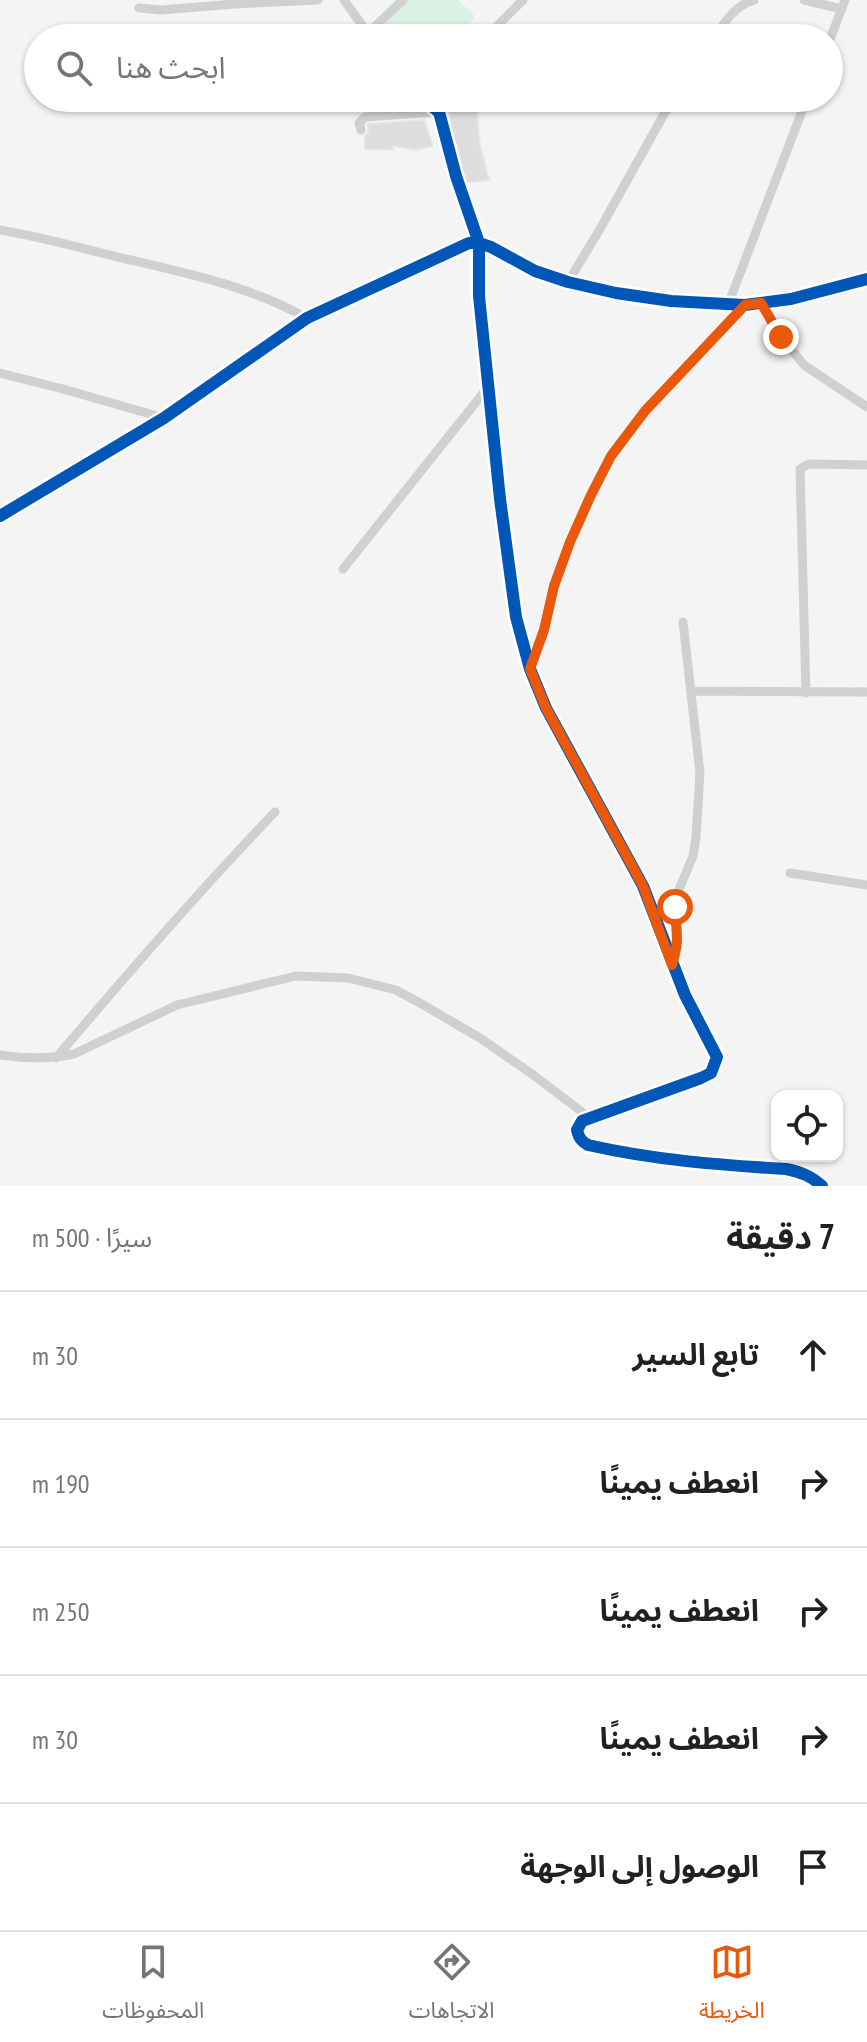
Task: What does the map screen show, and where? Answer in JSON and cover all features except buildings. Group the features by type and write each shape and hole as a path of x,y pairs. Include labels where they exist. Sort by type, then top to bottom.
{"street":[{"path":"139,8 161,10 318,0"},
{"path":"344,0 361,24"},
{"path":"381,24 403,0"},
{"path":"499,24 523,0"},
{"path":"724,24 746,2 754,0"},
{"path":"804,0 844,4 836,24"},
{"path":"361,130 359,123 365,117 439,112 456,176 479,243 479,296 500,499 516,617 530,669 546,708 643,886 672,965 717,1057 711,1073 701,1078 582,1121 577,1130 582,1142 690,1163 786,1169 812,1177 822,1186"},
{"path":"568,282 665,112"},
{"path":"728,305 802,112"},
{"path":"0,230 158,266 229,286 283,304 307,318"},
{"path":"0,516 164,418 307,318 469,243 491,247 535,271 568,282 671,301 745,305 791,299 867,279"},
{"path":"761,303 781,337 804,365 867,407"},
{"path":"530,669 565,556 611,456 645,411 745,305"},
{"path":"0,373 164,418"},
{"path":"343,569 488,387"},
{"path":"806,693 800,469 809,464 867,465"},
{"path":"672,965 678,936 675,907 696,838 700,773 683,622"},
{"path":"692,691 867,692"},
{"path":"56,1058 158,937 275,812"},
{"path":"790,873 867,885"},
{"path":"0,1055 56,1058 106,1040 177,1005 296,976 348,978 396,990 420,1003 480,1038 590,1118"}],"green space":[{"path":"407,0 458,0 475,16 469,24 384,24"}],"cycle path":[{"path":"439,112 456,176 479,243 479,296 500,499 516,617 530,669 546,708 643,886 685,995 717,1057 711,1073 582,1121 577,1130 582,1141 588,1145 637,1155 711,1164 786,1169 806,1175 822,1186"},
{"path":"0,516 164,418 307,318 469,243 491,247 535,271 568,282 671,301 745,305 791,299 867,279"}],"route":[{"path":"675,907 678,936 672,965 643,886 546,708 530,669 570,542 611,456 628,432 745,305 761,303 781,337"}]}
